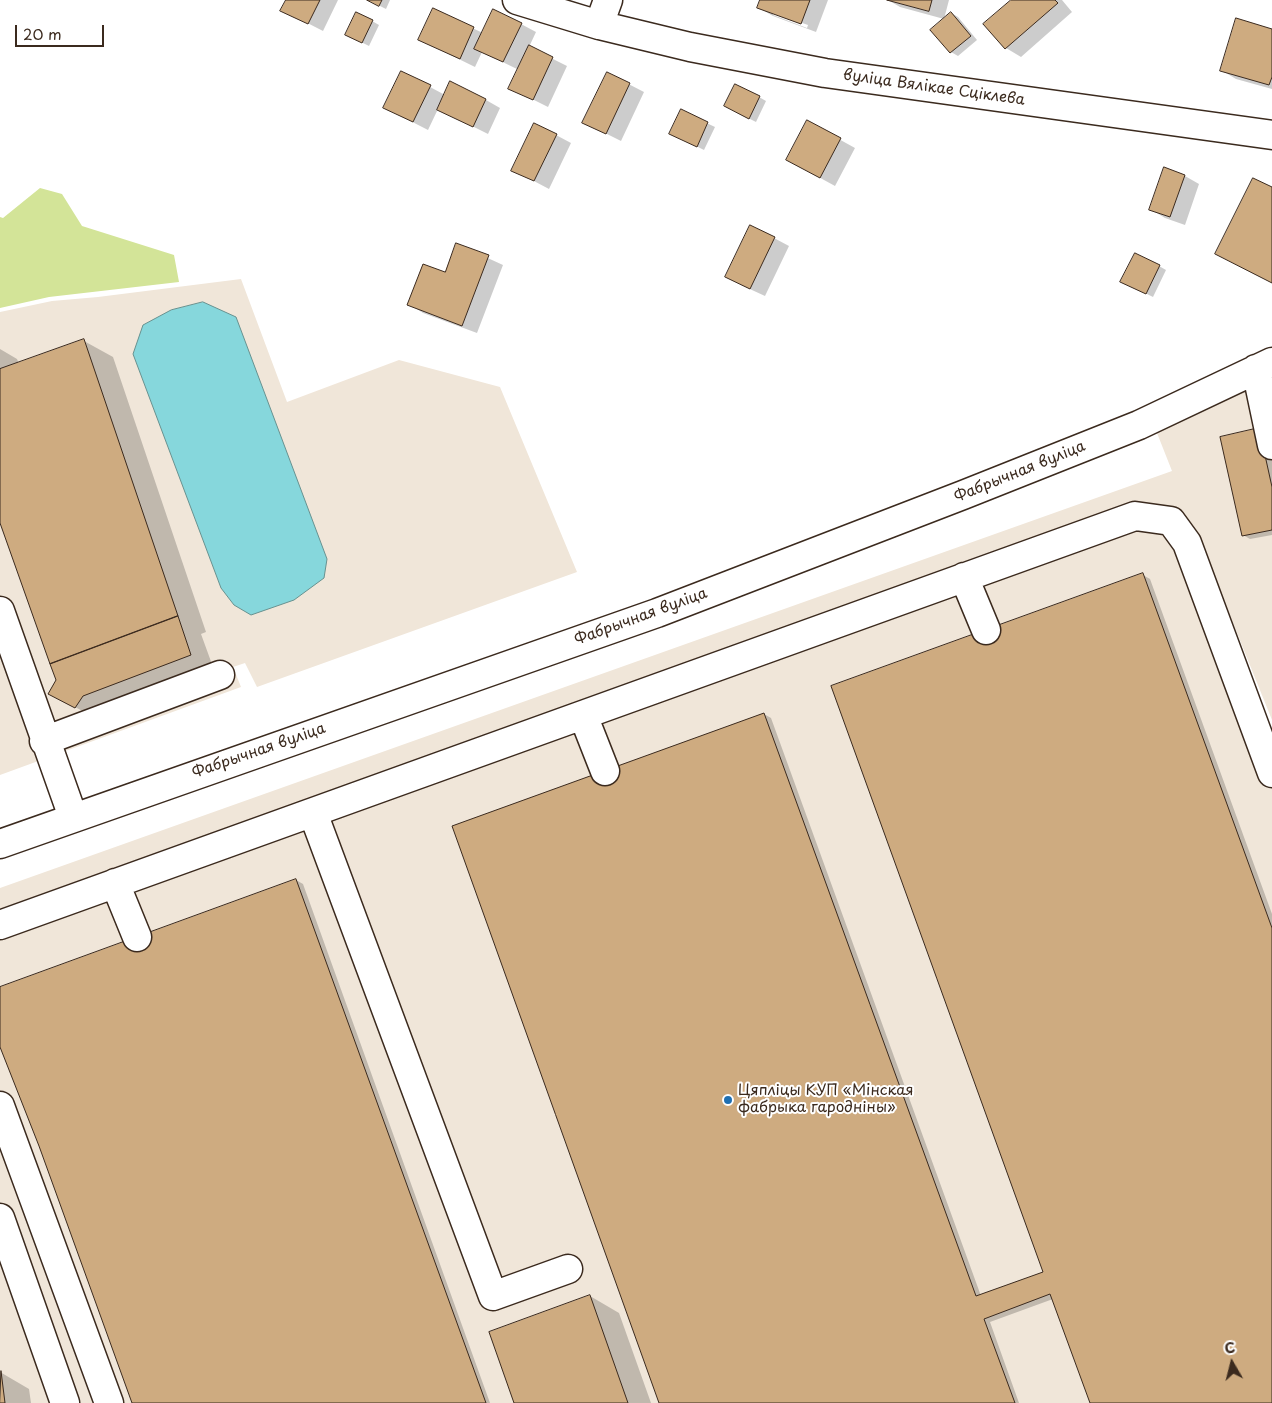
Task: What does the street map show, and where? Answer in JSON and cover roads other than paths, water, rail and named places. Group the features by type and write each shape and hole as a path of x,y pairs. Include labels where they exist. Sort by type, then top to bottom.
{"street":[{"name":"вуліца Вялікае Сціклева","path":"517,0 599,25 690,47 825,73 1272,135"},
{"path":"599,25 608,0"},
{"path":"1264,366 1272,445"},
{"name":"Фабрычная вуліца","path":"0,844 684,602 956,498 1139,424 1264,366"},
{"path":"0,925 1135,516 1171,521 1187,543 1272,773"},
{"path":"964,577 986,630"},
{"path":"0,611 44,741 73,817"},
{"path":"44,741 220,676"},
{"path":"583,715 604,771"},
{"path":"312,813 492,1296 568,1269"},
{"path":"115,883 137,937"},
{"path":"0,1106 109,1403"},
{"path":"1,1222 65,1403"}],"water":[{"path":"203,302 236,317 327,559 324,578 294,600 251,615 234,605 221,588 133,354 143,325 171,310"}],"place":[{"name":"Цяпліцы КУП «Мінская фабрыка гародніны»","path":"728,1100"}]}
